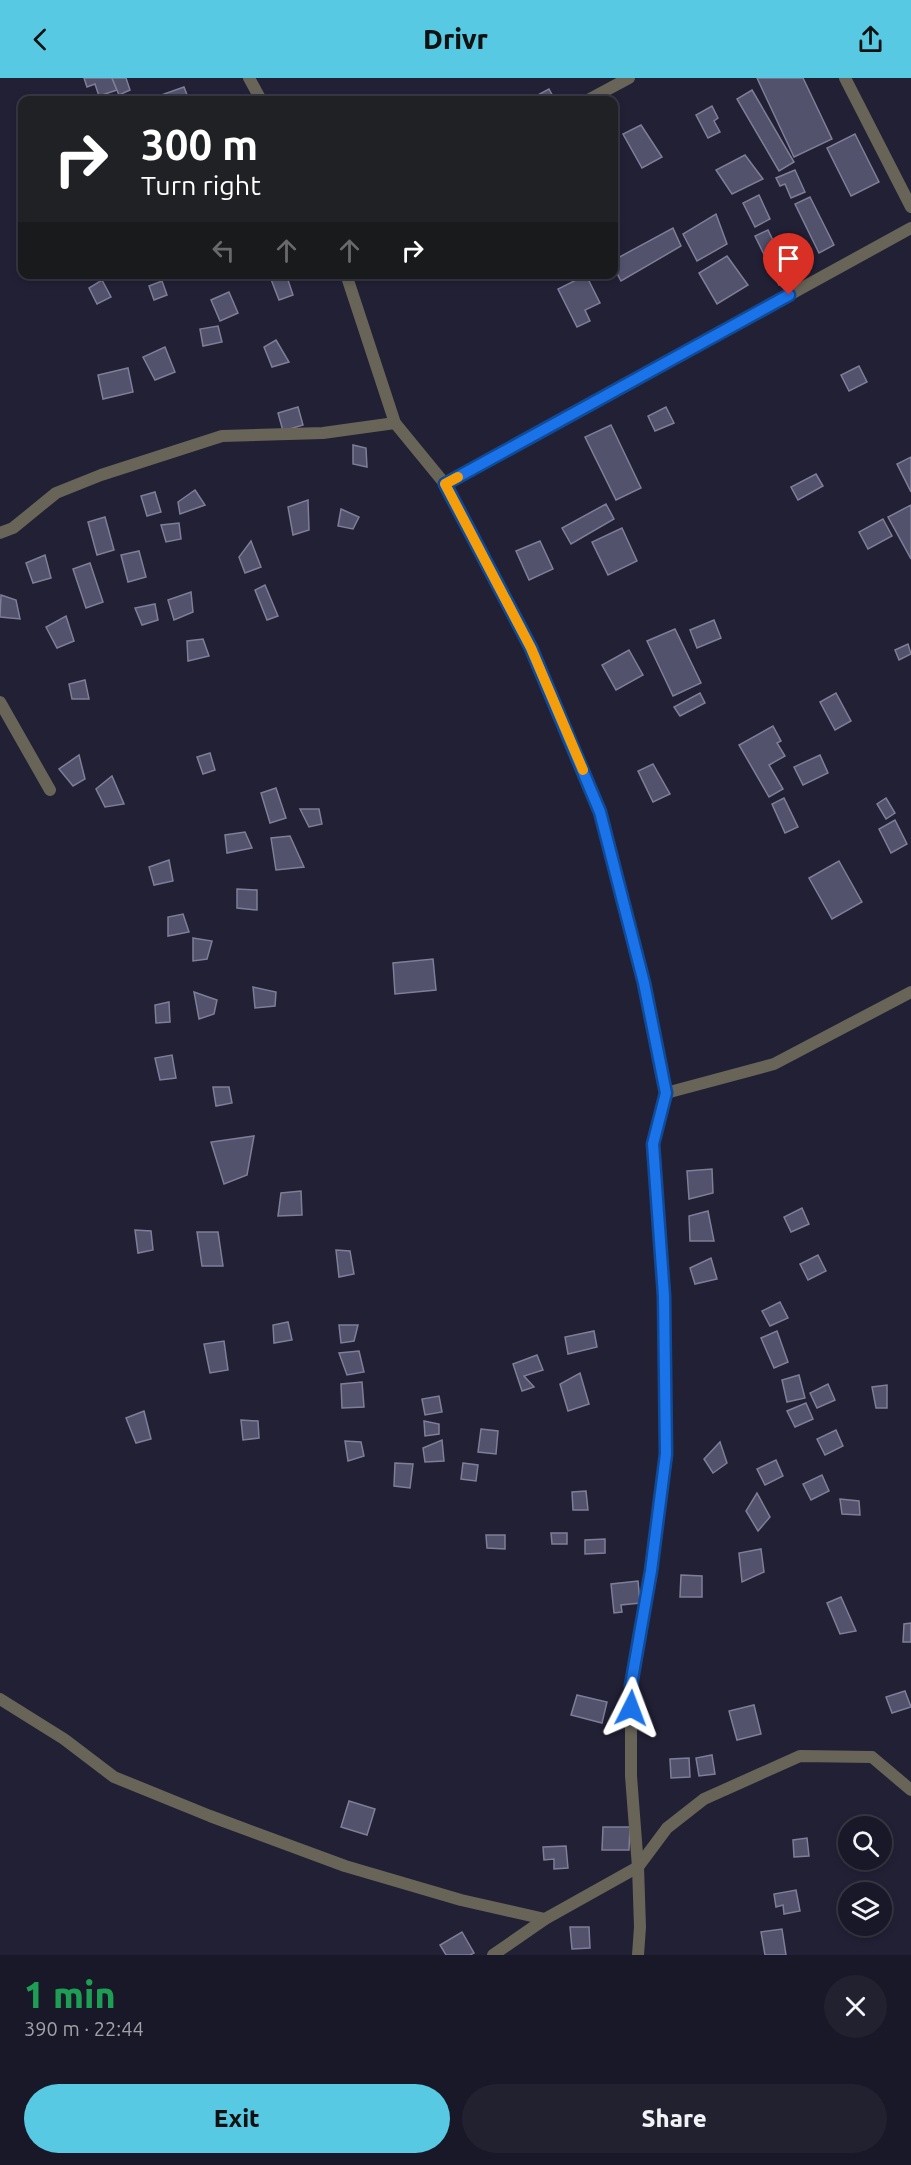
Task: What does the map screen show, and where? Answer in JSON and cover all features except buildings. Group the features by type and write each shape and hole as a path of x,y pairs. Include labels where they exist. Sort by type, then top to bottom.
{"street":[{"path":"249,78 259,96"},
{"path":"595,96 629,78"},
{"path":"845,78 911,207"},
{"path":"445,484 911,228"},
{"path":"348,279 395,423 445,484 531,648 600,812 644,983 666,1093 653,1144 664,1296 666,1454 651,1571 631,1685 631,1776 640,1928 638,1955"},
{"path":"0,533 13,528 56,493 100,475 222,436 323,433 395,423"},
{"path":"0,702 50,790"},
{"path":"666,1093 774,1064 911,992"},
{"path":"0,1699 64,1739 114,1778 345,1866 462,1900 545,1919"},
{"path":"493,1955 545,1919 638,1867 667,1828 704,1799 800,1756 872,1757 911,1790"}],"slow traffic":[{"path":"458,477 445,484 531,648 583,770"}],"route":[{"path":"631,1708 631,1685 651,1571 666,1454 664,1296 653,1144 666,1093 644,983 600,812 531,648 445,484 789,295"}]}
